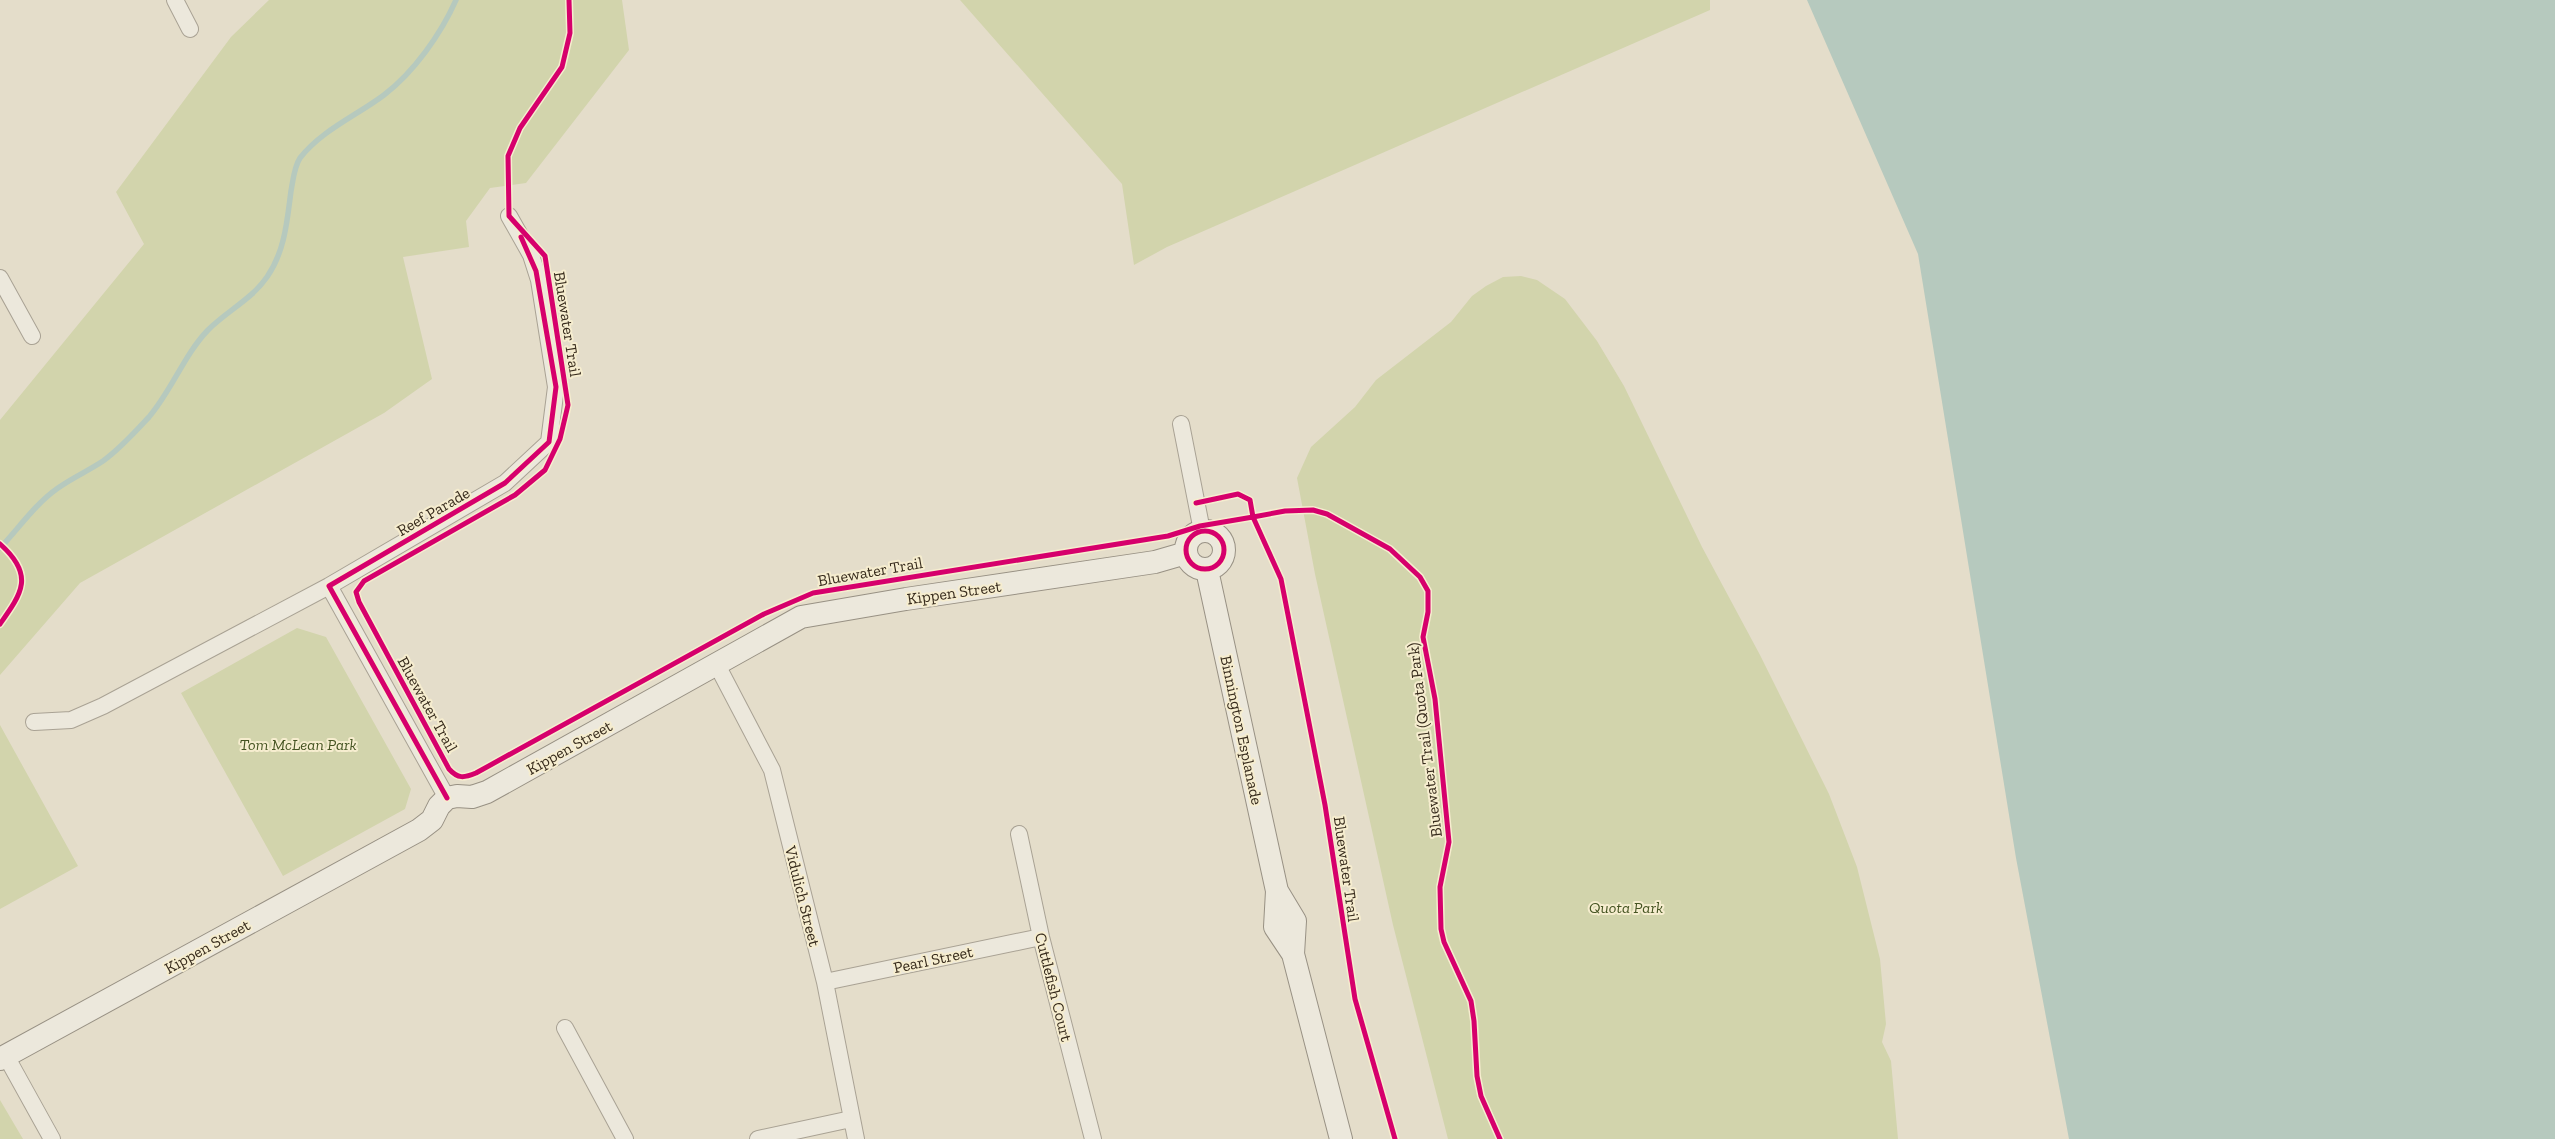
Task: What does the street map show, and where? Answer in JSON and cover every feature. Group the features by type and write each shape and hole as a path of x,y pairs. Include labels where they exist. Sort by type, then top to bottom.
{"street":[{"path":"175,0 190,29"},
{"name":"Reef Parade","path":"34,722 71,720 103,706 329,586 505,483 549,442 556,386 538,280 531,255 509,216"},
{"path":"0,278 32,336"},
{"path":"1181,424 1202,531"},
{"path":"1202,531 1215,533 1225,547 1224,556 1219,564 1208,570 1193,566 1186,553 1191,537 1202,531"},
{"name":"Kippen Street","path":"3,1058 419,830 432,820 439,806 447,798 457,796 472,797 487,792 801,618 915,597 1155,562 1186,553"},
{"name":"Binnington Esplanade","path":"1208,570 1277,891 1295,921 1292,954 1341,1139"},
{"path":"329,586 447,798"},
{"name":"Vidulich Street","path":"717,666 772,770 825,982 856,1139"},
{"name":"Cuttlefish Court","path":"1019,834 1041,937 1093,1139"},
{"name":"Pearl Street","path":"825,982 1041,937"},
{"path":"565,1028 625,1139"},
{"path":"3,1058 52,1139"},
{"path":"758,1139 851,1119"}],"green space":[{"path":"269,0 622,0 629,50 526,183 490,188 466,221 469,247 403,257 432,379 384,413 80,583 0,675 0,420 144,244 116,192 231,37"},
{"path":"960,0 1710,0 1710,10 1167,247 1134,265 1122,184"},
{"name":"Quota Park","path":"1521,276 1537,280 1565,299 1597,341 1624,386 1702,547 1760,655 1829,794 1857,867 1880,959 1886,1024 1882,1042 1891,1061 1898,1139 1448,1139 1393,925 1315,574 1297,478 1311,447 1355,407 1376,380 1451,322 1472,296 1503,277"},
{"name":"Tom McLean Park","path":"297,628 326,637 411,789 405,809 283,876 181,693"},
{"path":"0,725 78,866 0,909"},
{"path":"0,1100 23,1139 0,1139"}],"shaded area":[{"path":"1807,0 2555,0 2555,1139 2069,1139 2016,858 1918,254"}],"waterway":[{"path":"0,548 50,494 63,484 103,461 127,440 157,407 192,350 208,330 261,285 278,257 286,225 294,174 300,158 318,139 373,103 406,75 435,39 456,0"}],"cycle path":[{"name":"Bluewater Trail","path":"569,0 570,33 562,67 520,128 508,156 509,216 545,256 568,405 560,439 545,470 515,495 364,581 356,592 359,602 449,769 455,775 461,777 476,773 764,614 813,593 1168,536 1200,526 1253,517 1281,579 1325,805 1355,999 1395,1139"},
{"path":"447,798 329,586 505,483 549,442 556,387 536,271 521,237"},
{"name":"Bluewater Trail (Quota Park)","path":"1196,503 1238,494 1250,500 1253,517 1285,511 1313,510 1327,514 1390,549 1420,577 1428,591 1428,612 1423,637 1435,699 1449,842 1440,887 1441,929 1444,942 1471,1001 1477,1076 1481,1096 1500,1139"},
{"path":"1205,531 1219,536 1224,550 1219,564 1205,569 1191,564 1186,550 1191,536 1205,531"},
{"path":"0,544 18,565 21,575 19,593 0,624"}]}
